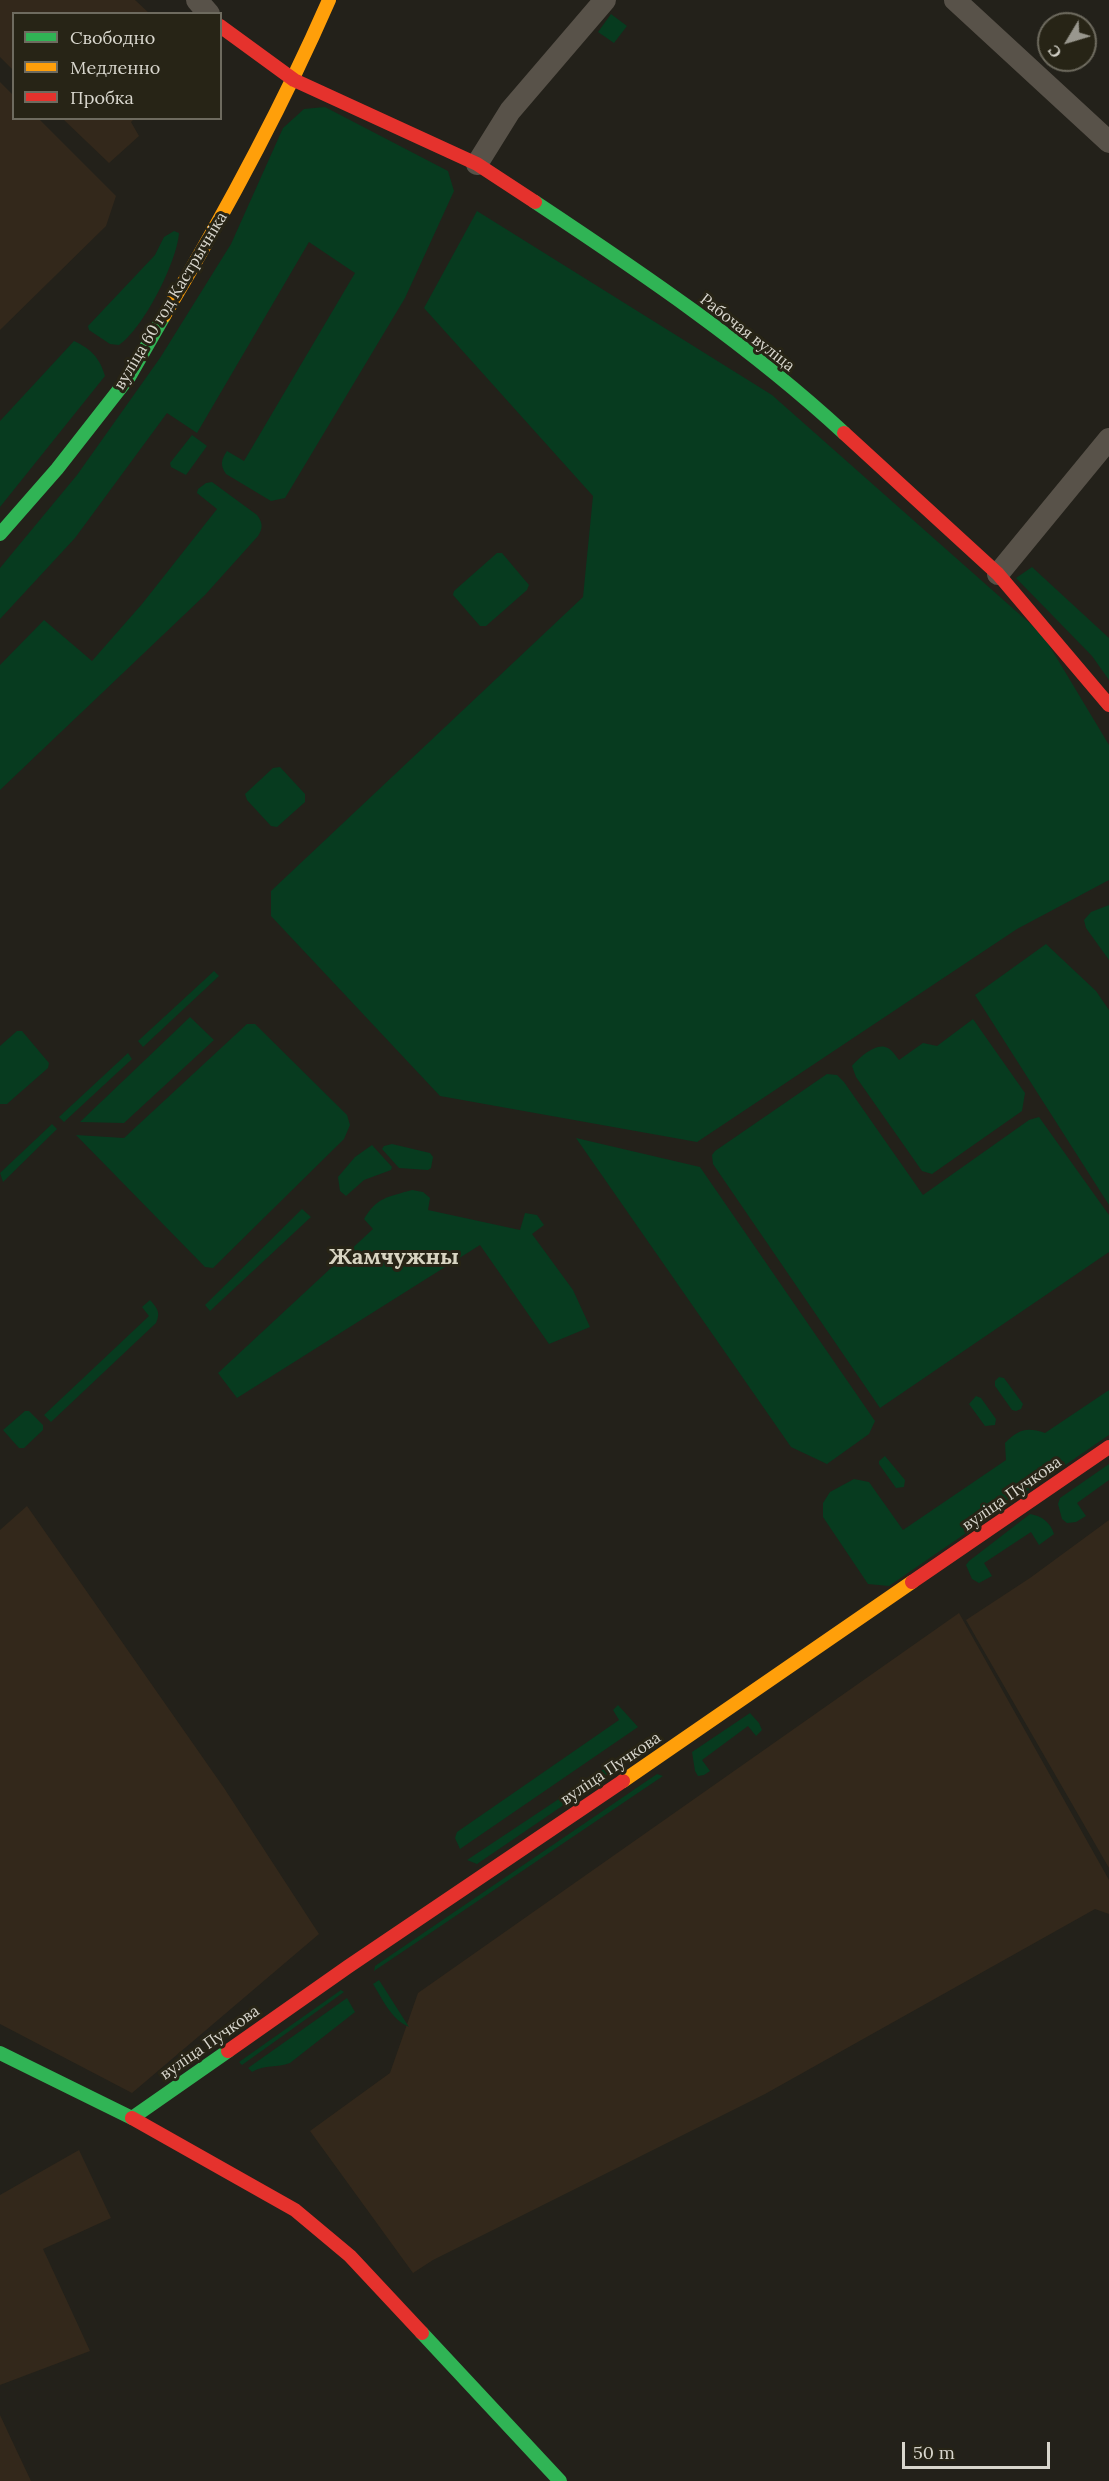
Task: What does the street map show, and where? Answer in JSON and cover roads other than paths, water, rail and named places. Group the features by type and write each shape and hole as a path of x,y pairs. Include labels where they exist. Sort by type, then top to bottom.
{"street":[{"path":"197,0 207,12"},
{"name":"вуліца 60 год Кастрычніка","path":"0,534 57,470 129,377 221,219 294,80 329,0"},
{"path":"477,164 510,111 605,0"},
{"path":"955,0 1109,142"},
{"path":"222,27 294,80"},
{"name":"Рабочая вуліца","path":"294,80 477,164 612,253 744,348 840,429 998,574 1109,705"},
{"path":"998,574 1109,439"},
{"name":"вуліца Пучкова","path":"132,2118 349,1966 666,1752 1109,1447"},
{"path":"0,2054 132,2118 296,2210 350,2256 560,2481"}],"district":[{"name":"Жамчужны","path":"394,1258"}]}
